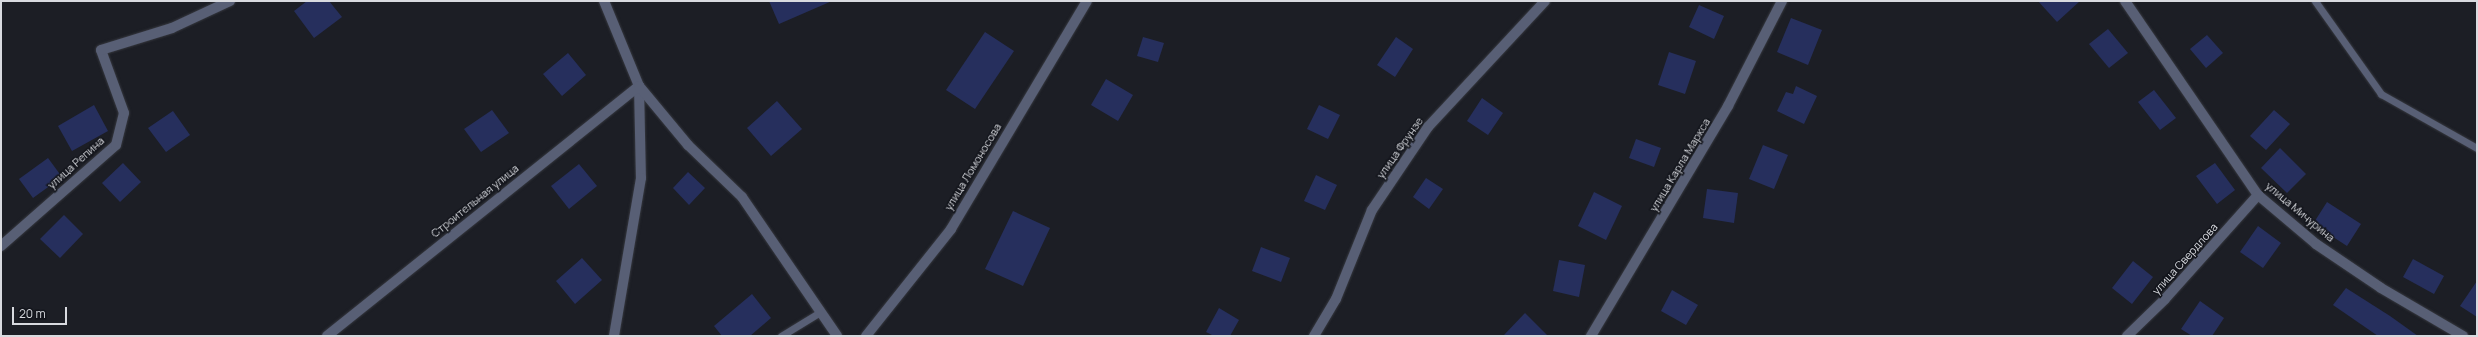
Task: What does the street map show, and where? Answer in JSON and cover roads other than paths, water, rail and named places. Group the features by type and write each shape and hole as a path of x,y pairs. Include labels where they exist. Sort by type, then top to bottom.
{"street":[{"name":"улица Репина","path":"1,246 116,145 124,112 101,50 172,28 230,1"},
{"path":"604,1 639,86 688,145 742,197 837,336"},
{"name":"улица Ломоносова","path":"866,336 951,229 1086,1"},
{"name":"улица Фрунзе","path":"1314,336 1336,299 1372,210 1428,127 1545,1"},
{"name":"улица Карла Маркса","path":"1591,336 1728,106 1782,1"},
{"name":"улица Мичурина","path":"2126,1 2258,195 2348,266 2463,336"},
{"path":"614,336 641,178 639,86"},
{"name":"Строительная улица","path":"327,336 639,86"},
{"name":"улица Свердлова","path":"2127,336 2165,299 2258,195"}],"lane":[{"path":"2315,1 2381,94 2477,148"},
{"path":"781,336 820,312"}]}
